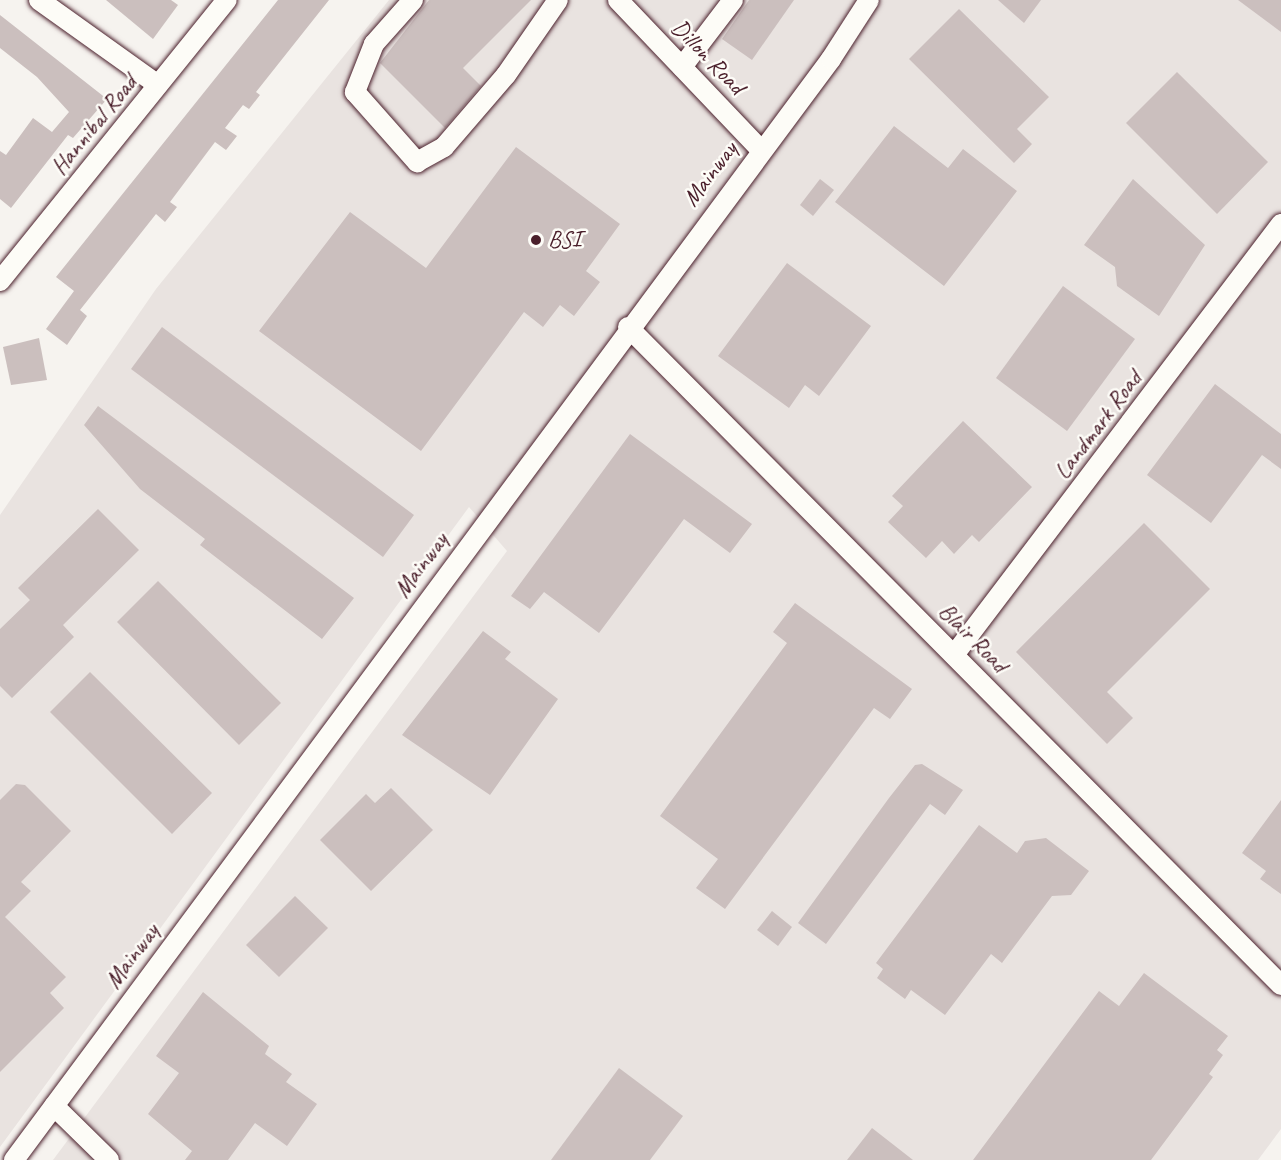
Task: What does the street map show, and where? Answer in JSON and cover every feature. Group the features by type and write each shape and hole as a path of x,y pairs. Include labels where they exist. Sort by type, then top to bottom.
{"street":[{"path":"39,0 158,85"},
{"name":"Hannibal Road","path":"0,281 227,0"},
{"path":"413,0 374,44 355,92 417,162 444,147 506,75 558,0"},
{"name":"Dillon Road","path":"618,0 761,150"},
{"path":"682,67 733,0"},
{"name":"Mainway","path":"14,1160 627,327 761,150 865,2"},
{"name":"Landmark Road","path":"954,655 1281,224"},
{"name":"Blair Road","path":"627,327 1281,985"},
{"path":"54,1106 109,1160"}],"shaded area":[{"path":"389,0 1281,0 1281,1129 1258,1160 53,1160 507,551 469,507 0,1147 0,515 156,289"}],"building":[{"path":"106,0 171,0 178,5 153,39"},
{"path":"278,0 329,0 256,92 260,95 249,109 243,105 225,128 237,136 226,150 215,142 170,202 177,207 165,222 156,214 80,310 87,316 67,345 46,329 74,291 56,277"},
{"path":"429,0 531,0 463,68 481,86 445,128 380,63"},
{"path":"749,0 794,0 752,60 722,39"},
{"path":"998,0 1041,0 1024,23"},
{"path":"1238,0 1281,0 1281,32"},
{"path":"959,9 1049,97 1017,129 1032,144 1014,163 909,59"},
{"path":"0,15 107,99 73,138 68,135 11,208 0,199 0,151 6,155 33,118 52,132 69,112 37,77 0,48"},
{"path":"1177,72 1268,162 1217,214 1126,123"},
{"path":"894,126 948,168 963,149 1017,191 944,286 835,202"},
{"path":"516,147 620,224 586,271 600,282 574,316 560,305 543,327 524,312 421,451 259,331 350,212 426,268"},
{"path":"820,179 834,190 813,216 800,205"},
{"path":"1133,179 1205,245 1159,316 1117,286 1115,267 1084,245"},
{"path":"787,263 871,326 819,396 805,385 789,408 718,356"},
{"path":"1063,286 1135,339 1067,431 996,378"},
{"path":"162,327 414,515 383,557 131,369"},
{"path":"39,338 47,380 11,385 3,347"},
{"path":"1215,384 1281,434 1281,469 1262,455 1211,523 1147,475"},
{"path":"98,406 354,598 322,639 200,545 205,539 140,489 84,425"},
{"path":"963,421 1032,487 979,542 972,535 954,554 942,541 926,558 888,522 903,506 892,496"},
{"path":"630,434 752,524 730,553 684,519 599,633 544,592 530,609 511,596"},
{"path":"98,509 139,550 63,625 74,637 12,698 0,686 0,629 30,600 18,588"},
{"path":"1144,523 1210,589 1107,692 1133,718 1107,744 1016,652"},
{"path":"158,581 281,703 239,745 117,622"},
{"path":"795,603 912,689 890,719 874,708 725,909 696,888 718,859 660,816 787,643 773,632"},
{"path":"483,631 511,652 505,659 558,699 490,795 402,735"},
{"path":"90,672 212,793 172,834 50,712"},
{"path":"922,764 963,790 945,815 930,804 826,944 798,923 889,798 915,765"},
{"path":"16,784 25,785 71,831 21,882 31,891 5,917 66,977 50,993 64,1008 0,1072 0,800"},
{"path":"391,788 433,830 371,891 320,840 366,794 375,803"},
{"path":"1281,800 1281,894 1260,879 1266,871 1242,853"},
{"path":"979,825 1017,853 1025,841 1046,838 1089,871 1071,895 1052,896 1002,963 991,954 945,1015 911,990 905,999 877,978 883,969 876,963"},
{"path":"295,896 328,928 279,977 246,945"},
{"path":"772,911 792,927 778,946 757,930"},
{"path":"1144,973 1228,1036 1217,1050 1223,1055 1209,1074 1213,1077 1151,1160 973,1160 1099,991 1119,1006"},
{"path":"203,992 269,1046 265,1054 292,1074 286,1082 317,1104 287,1146 255,1123 228,1160 185,1160 192,1151 148,1114 179,1073 156,1056"},
{"path":"619,1068 683,1116 650,1160 551,1160"},
{"path":"872,1128 913,1160 847,1160"}],"place":[{"name":"BSI","path":"536,240"}]}
